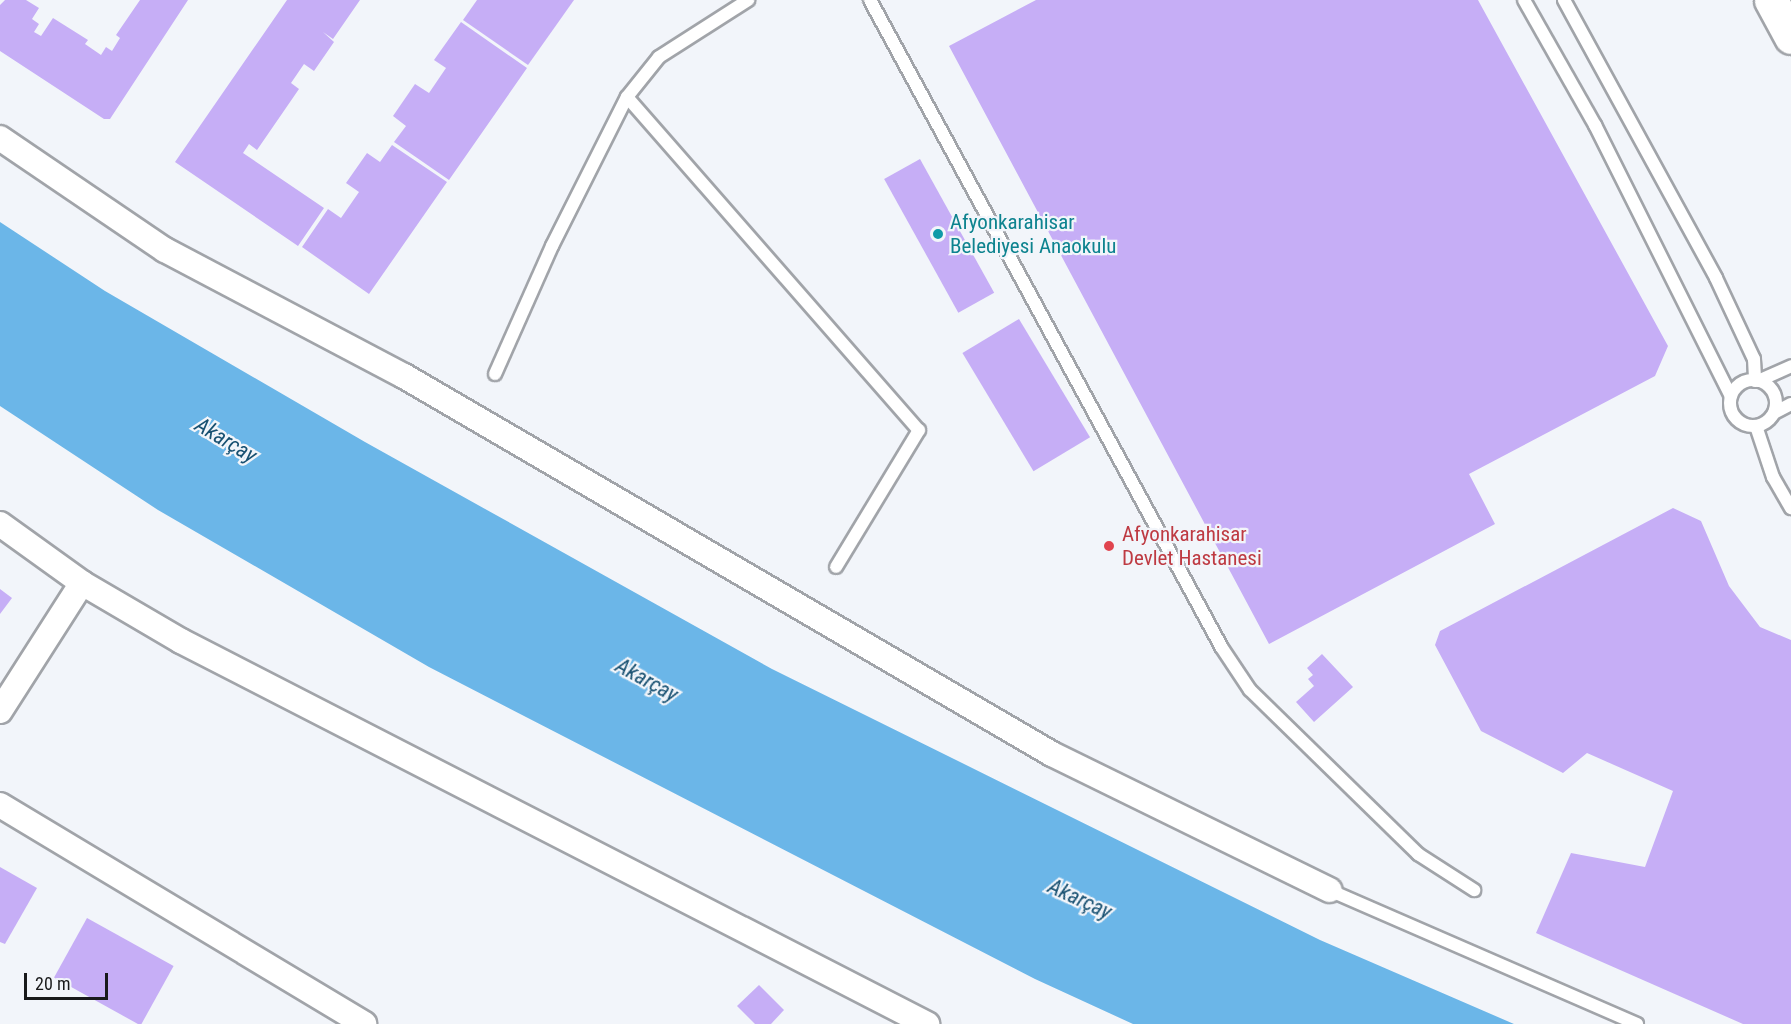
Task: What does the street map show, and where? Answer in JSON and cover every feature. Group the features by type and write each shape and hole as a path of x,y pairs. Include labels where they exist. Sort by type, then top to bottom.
{"main road":[{"path":"1771,0 1791,37"}],"street":[{"path":"0,138 165,250 404,376 1052,754 1329,890"},
{"path":"0,525 82,583 181,641 927,1024"},
{"path":"0,711 82,583"},
{"path":"0,804 364,1024"}],"lane":[{"path":"495,374 552,246 627,97 659,57 748,0"},
{"path":"870,0 1222,648 1250,690 1418,854 1474,890"},
{"path":"1524,0 1595,125 1731,396 1735,418 1756,426"},
{"path":"1564,0 1716,278 1754,359 1757,381"},
{"path":"627,97 919,430 836,567"},
{"path":"1731,396 1742,384 1757,381 1791,366"},
{"path":"1757,381 1772,390 1774,412"},
{"path":"1756,426 1774,412 1791,404"},
{"path":"1756,426 1773,477 1791,508"},
{"path":"1329,890 1637,1024"}],"water":[{"name":"Akarçay","path":"0,222 105,291 365,442 772,669 1320,940 1514,1024 1133,1024 1035,979 429,667 158,510 0,406"}],"building":[{"path":"5,0 26,0 39,8 32,19 39,24 34,32 41,36 53,18 88,40 85,44 101,55 106,47 112,51 120,38 116,35 140,0 188,0 110,119 104,119 0,51 0,5"},
{"path":"287,0 360,0 333,39 323,32 334,42 314,71 304,64 291,83 299,89 257,150 249,144 243,153 324,208 298,246 175,162"},
{"path":"477,0 574,0 528,65 463,20"},
{"path":"1036,0 1478,0 1668,346 1655,376 1469,474 1495,524 1269,644 949,46"},
{"path":"461,22 527,68 449,180 394,142 406,126 393,116 415,84 429,93 446,68 434,60"},
{"path":"392,145 447,182 369,294 302,247 328,209 341,218 359,192 346,183 367,153 380,162"},
{"name":"Afyonkarahisar Belediyesi Anaokulu","path":"920,159 994,293 958,313 884,179"},
{"path":"1019,319 1090,437 1034,471 962,353"},
{"path":"1673,508 1701,521 1729,586 1760,627 1791,640 1791,1024 1743,1024 1536,933 1571,853 1645,867 1673,791 1587,753 1563,773 1481,731 1435,645 1440,631"},
{"path":"0,589 12,598 0,614"},
{"path":"1322,654 1353,687 1314,722 1296,702 1314,686 1308,679 1313,675 1307,668"},
{"path":"0,867 37,888 5,944 0,942"},
{"path":"87,918 174,966 141,1024 54,977"},
{"path":"759,985 784,1010 771,1024 755,1024 737,1006"}],"place":[{"name":"Afyonkarahisar Belediyesi Anaokulu","path":"938,234"},
{"name":"Afyonkarahisar Devlet Hastanesi","path":"1109,546"}]}
